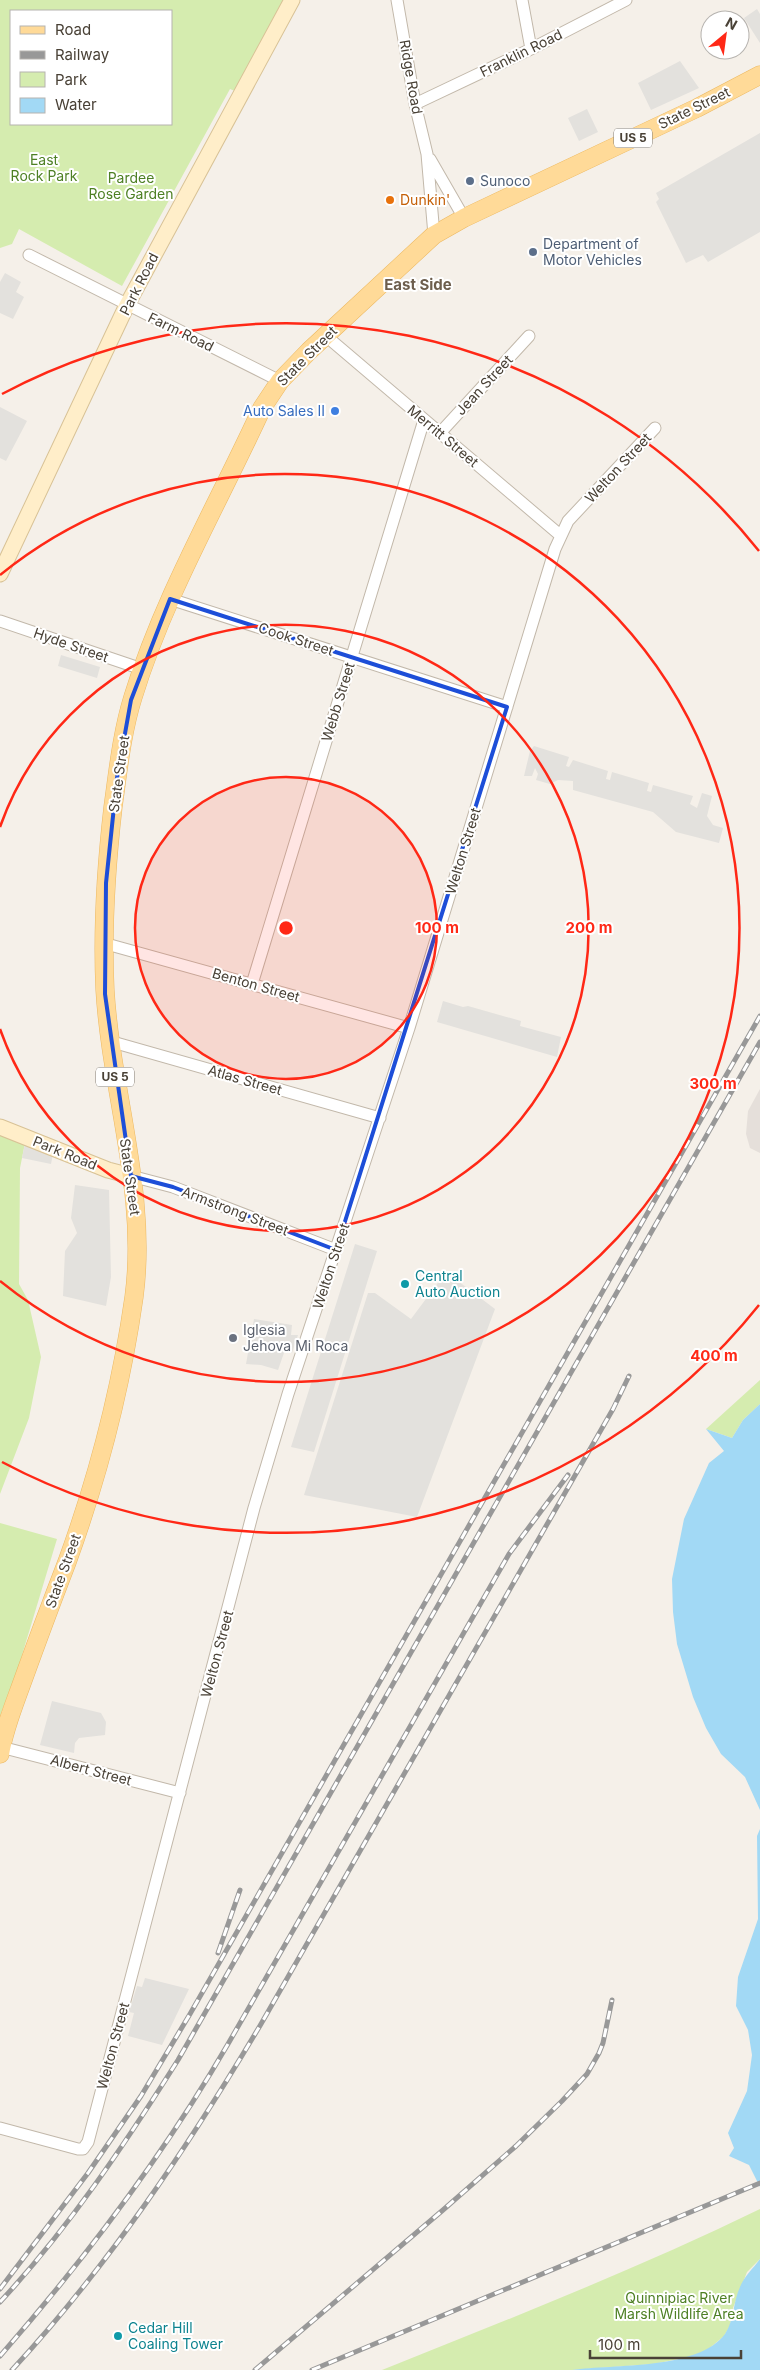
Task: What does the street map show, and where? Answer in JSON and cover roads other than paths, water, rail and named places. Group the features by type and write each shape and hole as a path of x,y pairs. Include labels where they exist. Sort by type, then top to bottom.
{"main road":[{"name":"Park Road","path":"0,574 127,306 292,0"},
{"name":"State Street","path":"1,1751 13,1708 88,1504 110,1428 123,1362 136,1277 136,1214 109,1041 103,943 108,852 117,778 131,700 170,599 262,408 280,381 434,235 464,218 697,108 760,75"},
{"name":"Park Road","path":"0,1127 108,1170 131,1176"}],"street":[{"name":"Ridge Road","path":"397,0 415,104 427,154 434,235"},
{"path":"522,0 531,48"},
{"name":"Franklin Road","path":"415,104 626,0"},
{"name":"Ridge Road","path":"427,154 464,218"},
{"name":"Farm Road","path":"29,255 127,306 280,381"},
{"name":"Merritt Street","path":"326,336 560,535"},
{"name":"Jean Street","path":"440,433 529,336"},
{"name":"Webb Street","path":"252,984 424,420"},
{"name":"Welton Street","path":"0,2128 78,2149 83,2149 88,2142 254,1508 288,1394 409,1028 560,535 568,522 655,428"},
{"name":"Cook Street","path":"170,599 507,707"},
{"name":"Hyde Street","path":"0,622 142,669"},
{"name":"Benton Street","path":"103,943 409,1028"},
{"name":"Atlas Street","path":"109,1041 380,1118"},
{"name":"Armstrong Street","path":"131,1176 173,1187 336,1250"},
{"name":"Albert Street","path":"1,1751 180,1794"}],"water":[{"path":"760,1404 760,1810 745,1777 721,1754 706,1728 693,1697 677,1644 673,1612 672,1579 684,1519 709,1463 724,1451 706,1429 732,1438 743,1420"},
{"path":"760,1829 760,2187 749,2165 729,2156 734,2148 728,2133 747,2091 752,2055 748,2030 736,2006 738,1977 758,1919 757,1836"},
{"path":"760,2259 760,2370 572,2370 676,2360 696,2354 712,2346 728,2329 740,2287"}],"railway":[{"path":"0,2289 88,2173 141,2096 190,2014 760,1016"},
{"path":"0,2302 49,2245 95,2185 178,2060 760,1042"},
{"path":"12,2370 82,2289 146,2204 233,2070 613,1409 629,1376"},
{"path":"0,2356 122,2206 203,2086 509,1554 568,1475"},
{"path":"218,1953 240,1890"},
{"path":"255,2370 443,2210 516,2146 562,2101 587,2074 599,2053 603,2043 612,2000"},
{"path":"312,2370 760,2183"}],"place":[{"name":"Sunoco","path":"470,181"},
{"name":"Dunkin'","path":"390,200"},
{"name":"Department of Motor Vehicles","path":"533,252"},
{"name":"Auto Sales II","path":"335,411"},
{"name":"Central Auto Auction","path":"405,1284"},
{"name":"Iglesia Jehova Mi Roca","path":"233,1338"},
{"name":"Cedar Hill Coaling Tower","path":"118,2336"}],"district":[{"name":"East Side","path":"418,285"}],"park label":[{"name":"East Rock Park","path":"44,168"},
{"name":"Pardee Rose Garden","path":"131,186"},
{"name":"Quinnipiac River Marsh Wildlife Area","path":"679,2306"}]}
